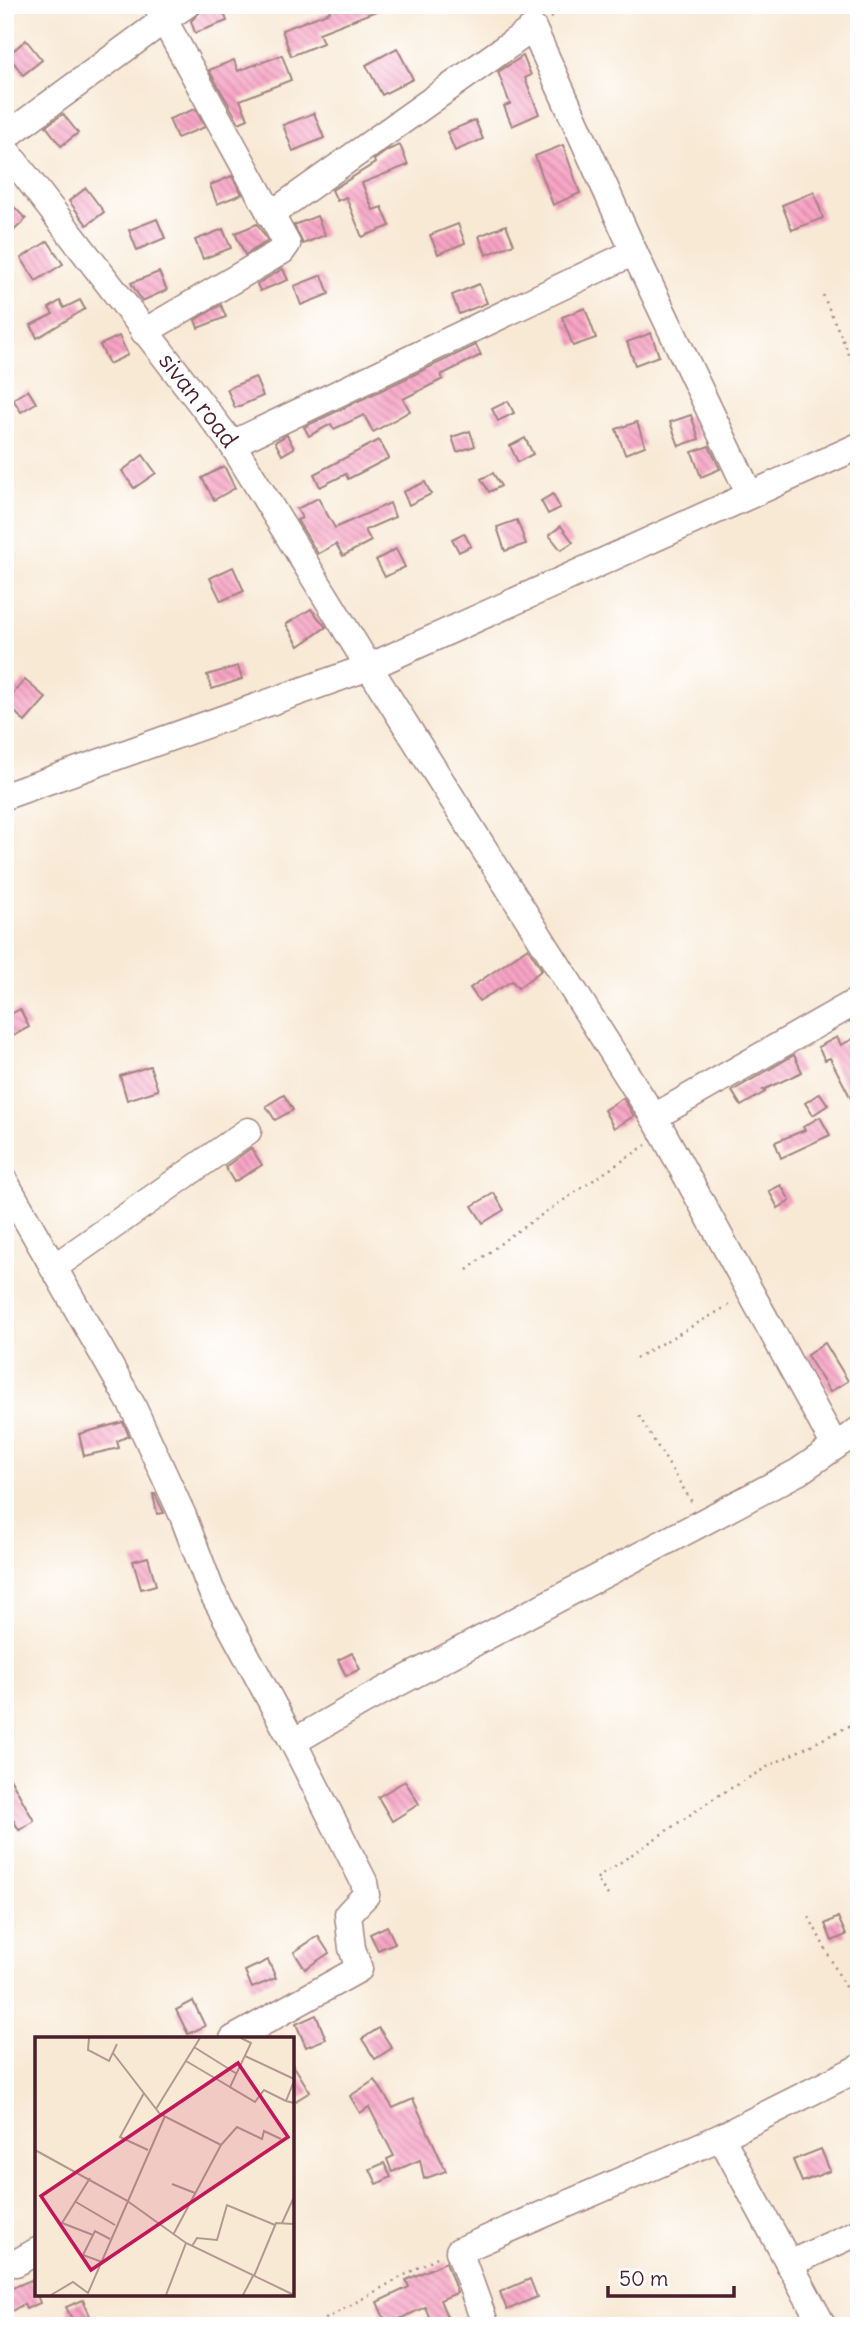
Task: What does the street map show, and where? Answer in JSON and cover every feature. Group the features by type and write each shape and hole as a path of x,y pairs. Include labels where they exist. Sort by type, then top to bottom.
{"street":[{"path":"5,137 160,12 186,5"},
{"path":"144,332 282,251 287,244 160,12"},
{"path":"270,215 533,28 634,252 751,495"},
{"name":"sivan road","path":"5,149 232,444 369,667 658,1125 835,1446"},
{"path":"232,444 634,252"},
{"path":"5,796 369,667 859,446"},
{"path":"658,1125 859,1000"},
{"path":"53,1268 248,1131"},
{"path":"5,1182 132,1405 183,1516 211,1590 364,1882 366,1895 348,1914 352,1948 359,1969 237,2037"},
{"path":"293,1742 364,1701 798,1472 859,1430"},
{"path":"486,2326 459,2251 721,2137 859,2068"},
{"path":"721,2137 822,2326"},
{"path":"789,2264 859,2232"}],"path":[{"path":"823,295 859,377"},
{"path":"467,1270 658,1125"},
{"path":"636,1358 751,1292"},
{"path":"639,1416 704,1522"},
{"path":"608,1895 596,1878 747,1779 859,1721"},
{"path":"809,1917 859,2014"},
{"path":"313,2326 446,2253 462,2250"}],"building":[{"path":"202,5 221,5 227,21 195,33 191,21 200,12"},
{"path":"328,5 389,6 319,33 323,43 291,56 282,30 330,12"},
{"path":"26,40 42,60 23,75 8,55"},
{"path":"397,48 413,79 382,95 366,65"},
{"path":"282,55 291,80 240,100 248,119 239,123 209,70 234,60 238,71"},
{"path":"523,56 531,75 525,78 539,114 512,126 504,106 510,104 498,72"},
{"path":"195,109 205,127 177,138 169,119"},
{"path":"314,113 324,138 293,151 283,125"},
{"path":"63,114 78,133 61,146 46,126"},
{"path":"475,120 483,139 455,151 447,132"},
{"path":"400,145 408,165 362,183 373,210 382,207 390,226 362,237 346,197 337,201 332,190 375,163 374,160 388,150"},
{"path":"563,145 580,193 553,205 535,156"},
{"path":"232,176 242,194 217,204 210,185"},
{"path":"86,188 104,212 87,225 69,201"},
{"path":"814,192 823,218 792,230 782,205"},
{"path":"5,198 26,219 5,239"},
{"path":"317,216 325,235 303,244 294,225"},
{"path":"157,219 165,238 137,250 129,230"},
{"path":"257,224 268,241 245,255 235,233"},
{"path":"458,224 465,243 438,254 430,235"},
{"path":"506,225 514,244 486,255 479,236"},
{"path":"223,229 231,248 203,259 195,240"},
{"path":"48,241 63,264 36,281 21,258"},
{"path":"283,269 288,280 260,291 257,284"},
{"path":"159,272 167,290 142,301 131,283"},
{"path":"322,275 329,294 301,305 294,286"},
{"path":"479,284 487,303 459,314 452,295"},
{"path":"80,300 85,309 37,338 31,325 53,314 49,308 60,301 64,308"},
{"path":"221,305 226,317 198,328 195,320"},
{"path":"585,308 596,338 573,346 562,317"},
{"path":"651,333 659,356 635,365 627,342"},
{"path":"119,336 128,355 109,364 100,345"},
{"path":"476,345 481,355 441,375 443,379 403,399 410,411 373,432 364,415 334,429 331,424 309,436 304,427"},
{"path":"255,377 263,396 235,408 227,389"},
{"path":"28,390 36,403 21,412 13,399"},
{"path":"508,401 514,413 498,421 492,409"},
{"path":"691,415 699,439 679,446 670,422"},
{"path":"637,422 645,446 625,454 616,429"},
{"path":"470,431 475,446 457,452 452,437"},
{"path":"287,435 294,448 282,455 275,442"},
{"path":"525,438 533,454 518,462 510,446"},
{"path":"379,440 389,458 348,479 346,474 320,487 314,474"},
{"path":"709,446 720,469 701,477 692,452"},
{"path":"143,455 156,473 134,488 122,471"},
{"path":"224,466 235,488 214,500 202,478"},
{"path":"493,473 501,486 489,492 481,479"},
{"path":"425,482 431,494 409,505 403,492"},
{"path":"553,494 560,508 548,514 541,501"},
{"path":"318,498 335,528 390,503 395,517 365,530 371,541 343,556 336,544 318,554 297,520 302,518 297,509"},
{"path":"517,520 526,544 505,551 497,527"},
{"path":"561,526 573,542 561,550 549,535"},
{"path":"464,533 471,546 459,552 452,539"},
{"path":"396,549 405,567 385,577 376,560"},
{"path":"233,567 244,591 221,601 210,578"},
{"path":"311,609 326,627 299,646 286,624"},
{"path":"238,666 242,679 212,689 207,675"},
{"path":"25,680 46,698 25,722 5,702"},
{"path":"528,948 542,970 518,988 512,981 479,1001 470,988"},
{"path":"20,1009 29,1027 5,1040 5,1017"},
{"path":"859,1036 859,1114 830,1058 825,1060 818,1047 837,1037 841,1045"},
{"path":"794,1055 802,1072 763,1090 765,1092 741,1106 732,1091"},
{"path":"150,1066 158,1090 127,1100 120,1076"},
{"path":"820,1093 828,1105 813,1115 805,1103"},
{"path":"284,1095 293,1110 275,1120 266,1106"},
{"path":"623,1098 634,1116 614,1128 604,1110"},
{"path":"820,1117 830,1135 781,1158 775,1142 805,1130 803,1127"},
{"path":"251,1148 262,1165 234,1182 225,1167"},
{"path":"781,1185 790,1201 778,1208 769,1191"},
{"path":"494,1193 504,1210 483,1223 472,1206"},
{"path":"825,1343 848,1381 830,1392 807,1355"},
{"path":"123,1422 129,1436 117,1441 119,1448 84,1456 79,1434"},
{"path":"155,1494 164,1513 157,1514"},
{"path":"148,1557 156,1585 141,1589 133,1561"},
{"path":"352,1653 360,1669 346,1676 338,1660"},
{"path":"5,1769 34,1821 19,1830 5,1806"},
{"path":"405,1781 419,1804 392,1821 378,1797"},
{"path":"838,1917 846,1935 832,1941 825,1924"},
{"path":"387,1926 395,1943 378,1950 370,1934"},
{"path":"318,1936 329,1953 305,1969 294,1952"},
{"path":"268,1960 276,1978 252,1988 245,1971"},
{"path":"193,2001 205,2026 188,2034 176,2010"},
{"path":"316,2015 326,2039 306,2047 296,2024"},
{"path":"379,2028 392,2048 375,2059 362,2039"},
{"path":"294,2066 310,2092 294,2102"},
{"path":"375,2080 393,2108 413,2099 446,2171 424,2179 420,2160 392,2172 387,2159 394,2156 369,2107 360,2113 350,2096"},
{"path":"821,2149 830,2171 802,2182 793,2160"},
{"path":"384,2163 391,2177 377,2184 370,2169"},
{"path":"446,2262 457,2293 440,2300 451,2326 433,2326 425,2307 387,2325 377,2302 409,2287 406,2280"},
{"path":"530,2279 537,2297 507,2310 500,2292"},
{"path":"31,2280 35,2296 40,2303 26,2309 24,2304 5,2315 5,2291"},
{"path":"83,2300 91,2318 75,2326 66,2307"}]}
